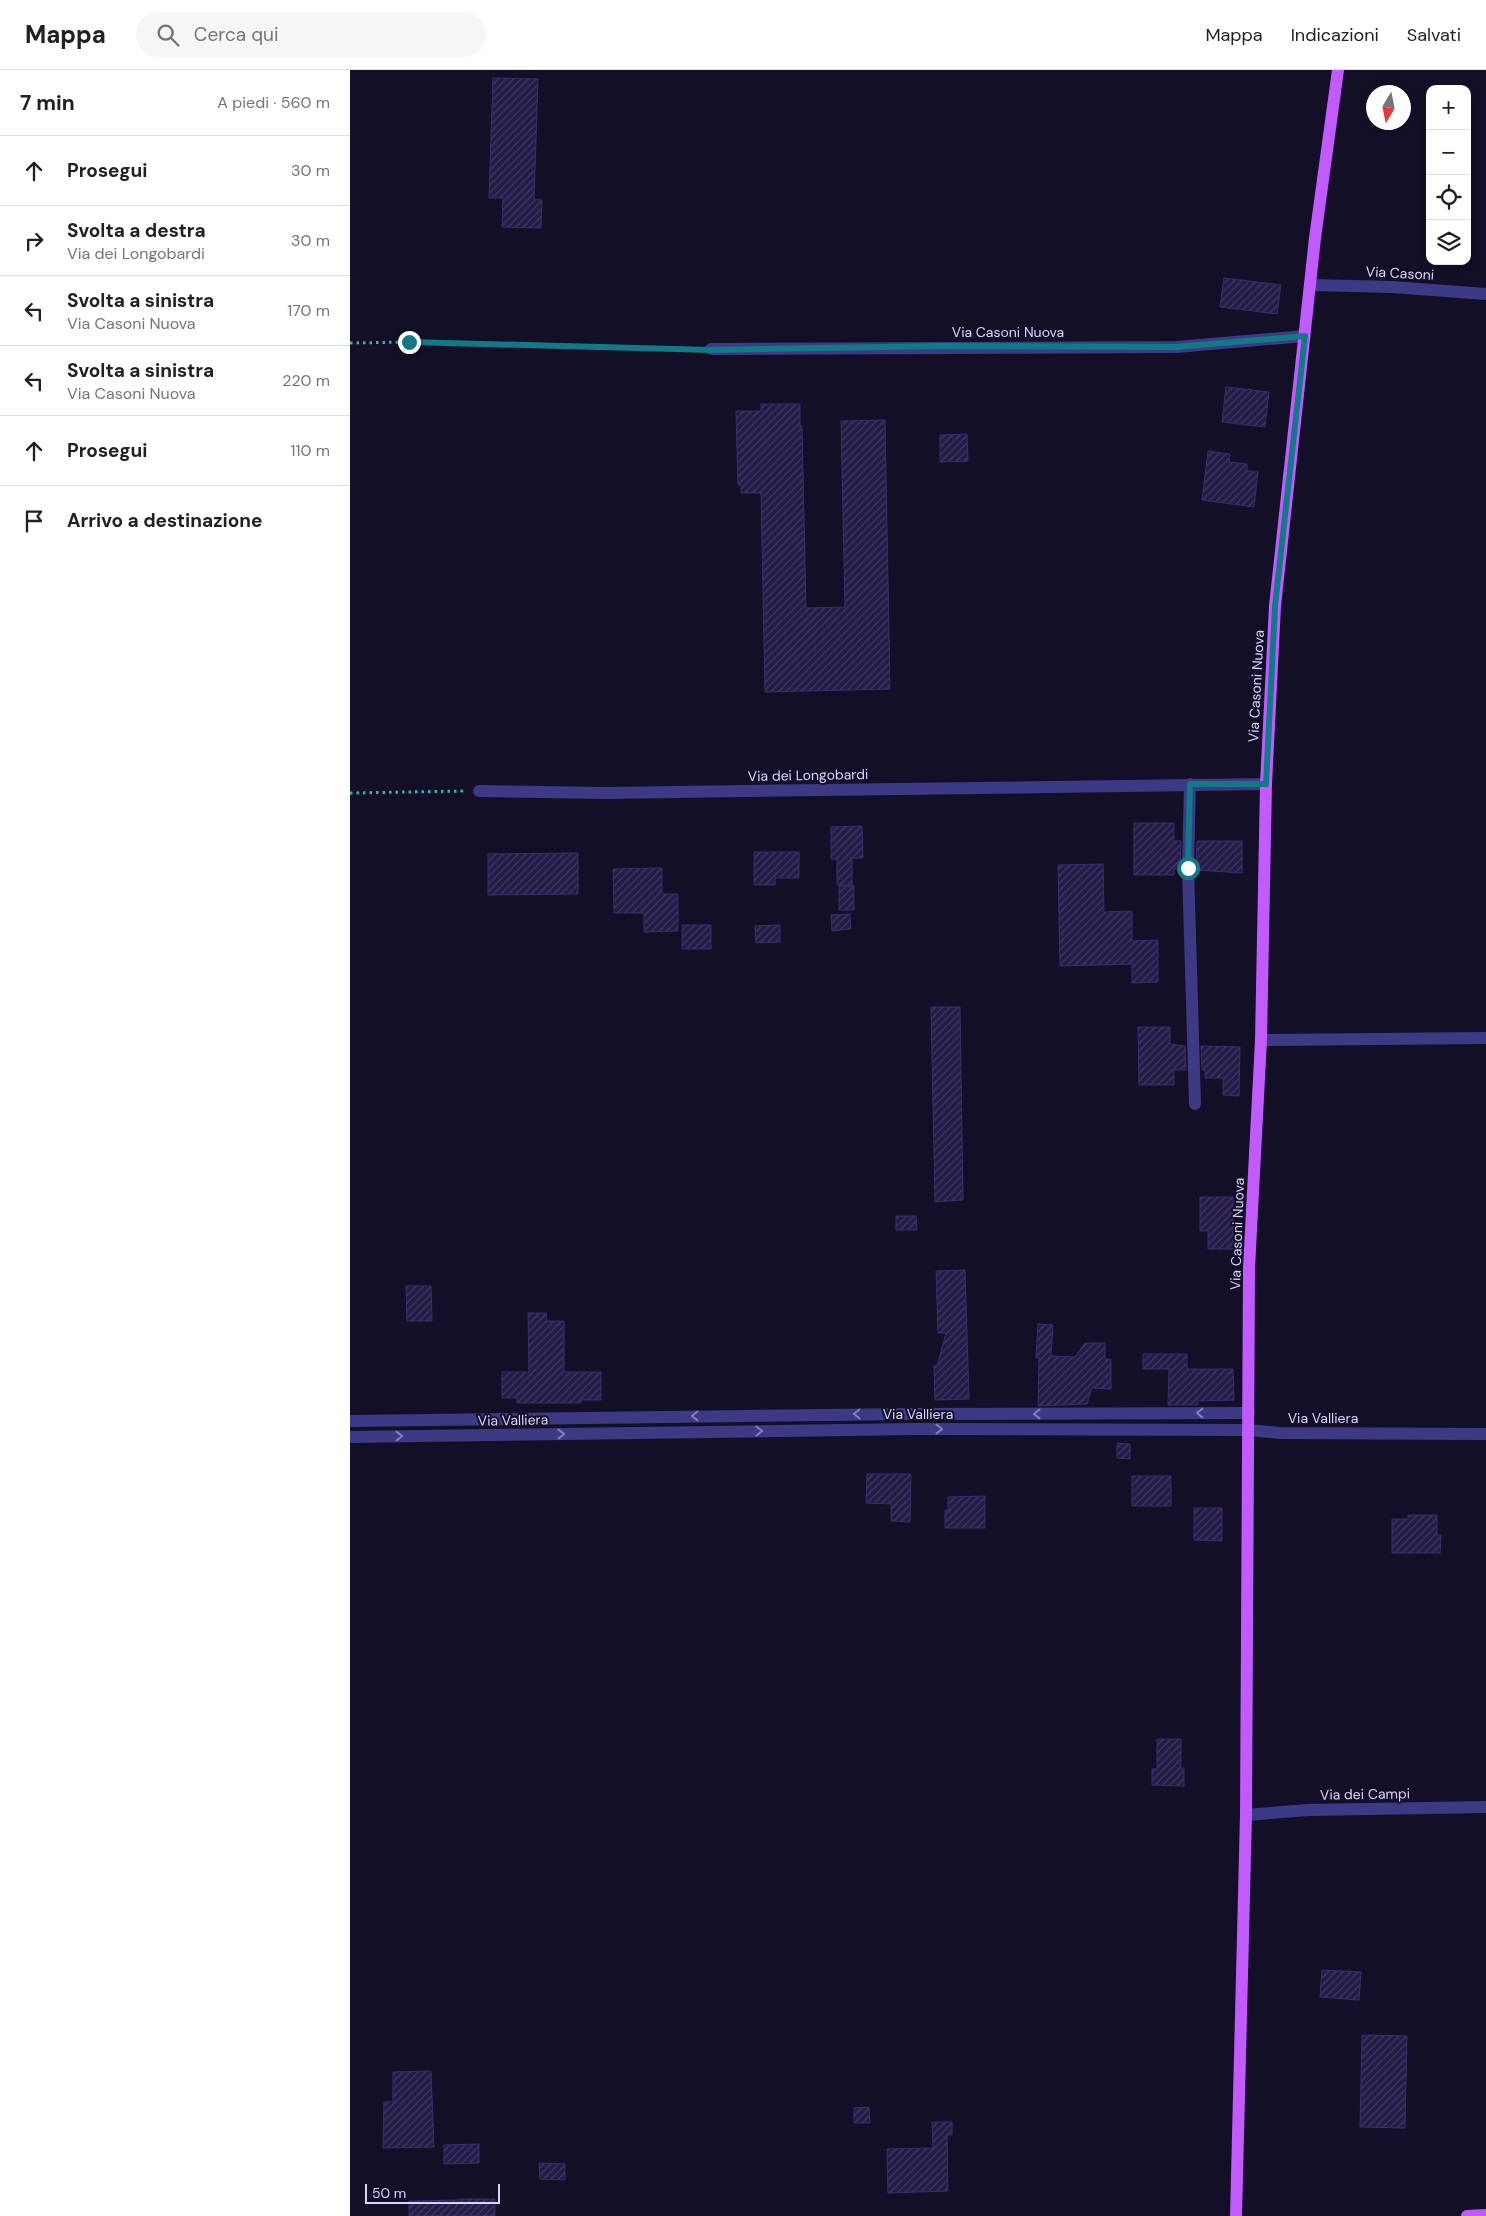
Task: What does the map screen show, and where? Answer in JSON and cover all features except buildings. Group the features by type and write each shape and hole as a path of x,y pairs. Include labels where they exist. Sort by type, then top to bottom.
{"main road":[{"name":"Via Casoni Nuova","path":"1236,2216 1246,1814 1247,1430 1249,1413 1250,1268 1261,1040 1266,784 1275,606 1312,284 1315,238 1338,70"},
{"path":"1467,2216 1486,2215"}],"street":[{"name":"Via Casoni","path":"1312,284 1392,287 1486,294"},
{"name":"Via Casoni Nuova","path":"711,350 939,346 1176,347 1305,336"},
{"path":"1190,784 1188,868 1194,1104"},
{"name":"Via dei Longobardi","path":"479,791 606,793 1266,784"},
{"path":"1261,1040 1486,1038"},
{"name":"Via Valliera","path":"350,1421 912,1414 1249,1413"},
{"path":"912,1414 916,1429"},
{"name":"Via Valliera","path":"350,1437 916,1429 1247,1430 1280,1433 1486,1434"},
{"name":"Via dei Campi","path":"1246,1814 1308,1810 1486,1807"}],"path":[{"path":"350,343 409,342 711,350"},
{"path":"350,793 479,791"}],"route":[{"path":"409,342 711,350 939,346 1176,347 1305,336 1275,606 1266,784 1190,784 1188,868"}]}
